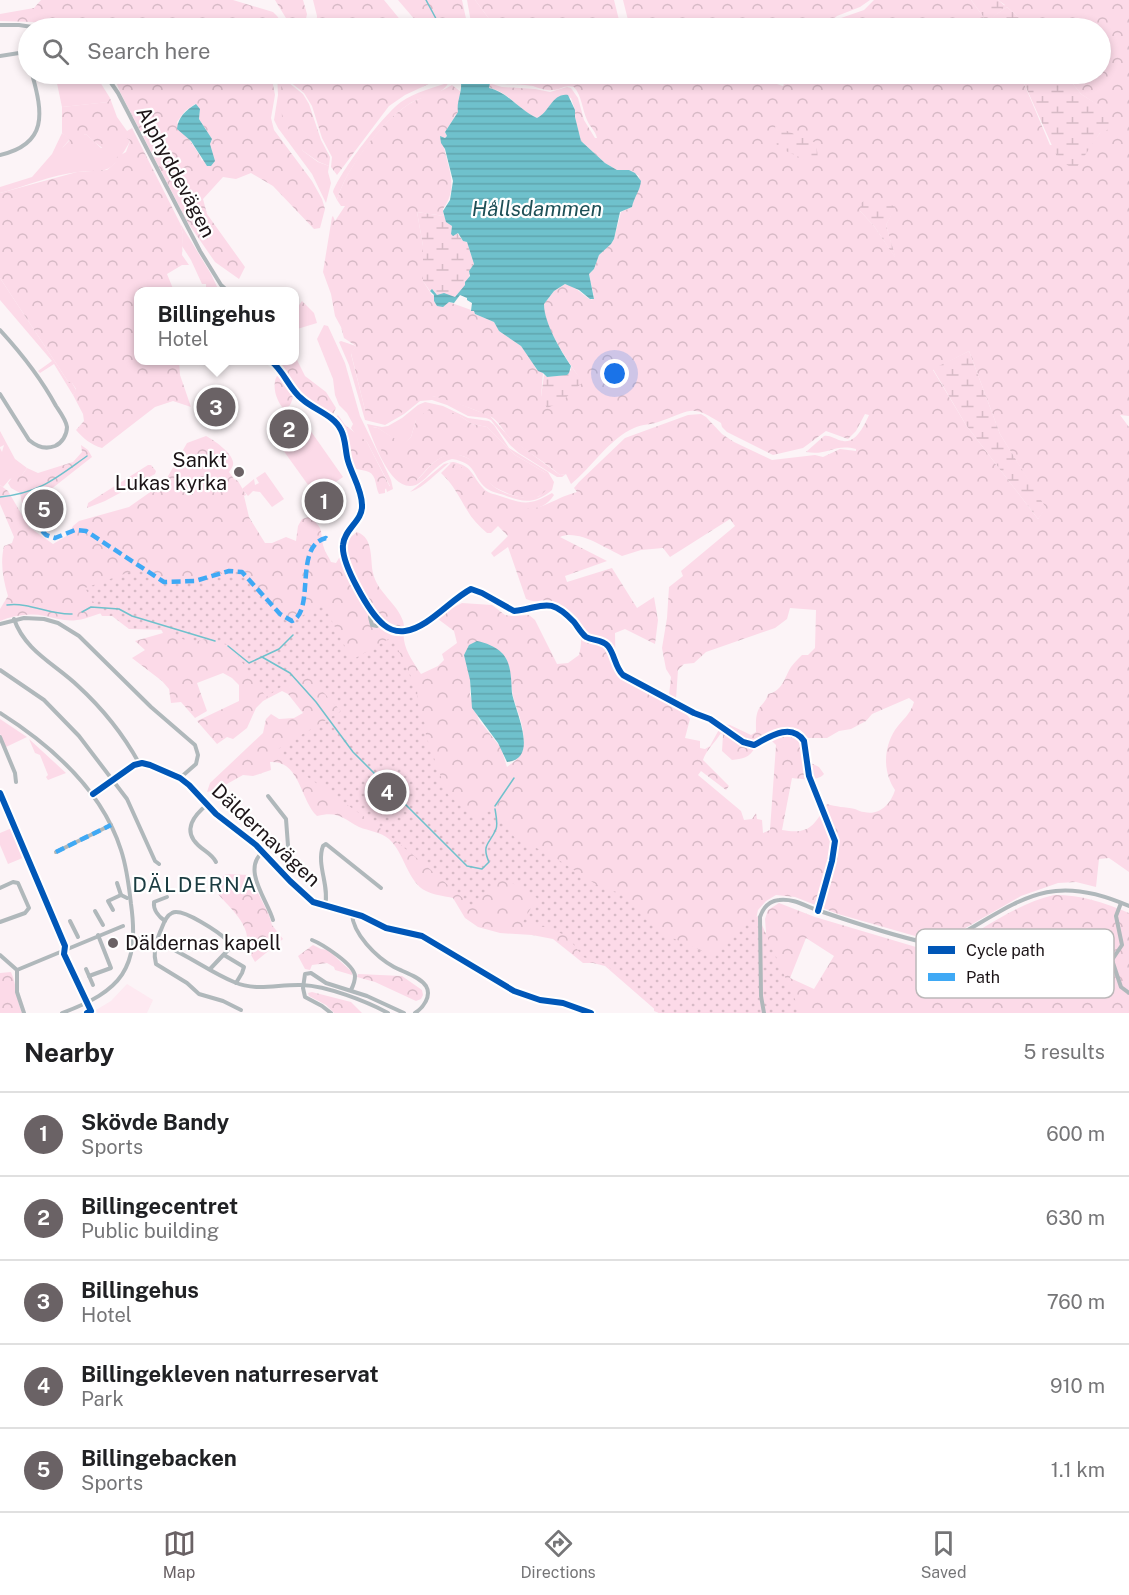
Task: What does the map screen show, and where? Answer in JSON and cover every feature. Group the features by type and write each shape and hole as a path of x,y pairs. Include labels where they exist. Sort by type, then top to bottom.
{"street":[{"path":"0,25 18,25"},
{"path":"0,56 18,53"},
{"path":"0,154 23,147 36,133 38,123 34,84"},
{"name":"Alphyddevägen","path":"112,84 182,217 224,287"},
{"path":"0,330 34,369 64,419 67,430 61,441 48,448 31,442 0,394"},
{"path":"275,365 283,372 300,398 335,421 343,434 349,464 362,504 361,514 347,531 342,553 373,612 392,630 409,630 430,619 453,599 471,590 482,593 514,611 541,604 549,605 569,617 585,636 604,643 611,651 618,669 624,675 694,713 710,719 743,742 754,745 773,734 782,732 798,735 804,741 811,783 835,841 832,861 818,910"},
{"path":"373,612 370,622 372,625 377,626 381,622"},
{"path":"0,624 14,619 34,617 71,630 151,707 192,742 197,750 197,760 193,768 180,778"},
{"path":"14,619 20,635 28,645 78,686 115,726 139,763 93,794"},
{"path":"0,670 57,711 80,736 130,805 155,861 159,864"},
{"path":"0,713 46,746 93,794 111,825 126,866 134,938 128,963 113,985 93,1001 62,1013"},
{"path":"0,737 15,772 16,782"},
{"name":"Däldernavägen","path":"139,763 150,765 180,778 222,820 263,852 308,898 386,928 422,936 522,995 563,1003 591,1013"},
{"path":"268,796 283,814 288,825 289,859 282,873"},
{"path":"208,804 195,816 190,830 194,840 213,856 216,862"},
{"path":"57,852 111,825"},
{"path":"324,906 326,894 321,855 323,846 326,844 381,888"},
{"path":"263,852 256,860 255,878 273,920"},
{"path":"0,888 12,882 18,883 29,908 27,912 0,922"},
{"path":"117,883 122,895 127,898"},
{"path":"970,929 1022,899 1045,891 1079,890 1129,906"},
{"path":"113,910 108,901 122,895"},
{"path":"165,921 159,916 154,903 167,897"},
{"path":"764,1013 761,996 760,921 763,909 775,901 786,899 916,940"},
{"path":"1114,957 1122,945 1116,916 1121,903"},
{"path":"95,910 103,925"},
{"path":"210,969 224,955 229,947 228,941 194,919 175,911 169,915 156,943 154,957 159,967 187,983 199,994 223,1001 241,1010"},
{"path":"352,914 357,932 383,960 418,979 426,986 428,995 426,1001 415,1013"},
{"path":"70,921 78,937"},
{"path":"17,970 123,926"},
{"path":"89,976 111,968 98,935"},
{"path":"134,938 178,951 236,983 257,988 303,985 363,1000 388,1013"},
{"path":"312,940 326,946 354,972 355,978 351,990"},
{"path":"0,955 17,970 17,992 24,1013"},
{"path":"224,955 244,967 236,983"},
{"path":"1114,966 1121,987 1129,993"},
{"path":"86,969 93,985"},
{"path":"331,1013 305,997 303,985 305,974 311,973 326,983 351,990 404,1013"}],"shaded area":[{"path":"127,984 153,1000 147,1013 97,1013 96,1010 111,1001"}],"green space":[{"path":"41,0 233,0 273,12 278,18 18,18 18,22 0,21 0,14 34,8"},
{"path":"275,0 303,0 306,18 286,18"},
{"path":"313,0 384,0 399,18 317,18"},
{"path":"398,0 462,0 466,18 413,18"},
{"path":"467,0 475,0 488,18 470,18"},
{"path":"475,0 614,0 618,18 488,18"},
{"path":"623,0 870,0 835,18 628,18"},
{"path":"874,0 971,0 984,18 841,18 864,10"},
{"path":"971,0 998,0 1005,6 996,13 984,18"},
{"path":"998,0 1129,0 1129,416 1120,415 1129,427 1129,872 1109,858 1099,859 1096,887 1076,882 1058,883 1021,896 964,929 916,929 916,936 838,914 795,897 776,895 758,910 754,929 760,1013 659,1013 605,966 583,963 553,939 500,933 478,927 465,918 453,898 432,894 420,887 410,874 399,851 389,839 335,815 317,816 311,809 294,774 280,763 270,762 271,770 253,776 243,775 218,789 207,792 210,783 263,733 266,719 271,714 279,719 294,718 303,713 288,694 282,691 263,701 256,708 247,728 233,739 227,737 217,744 197,721 239,701 239,685 223,673 197,683 207,711 195,718 181,702 171,703 169,689 132,658 145,650 135,641 163,633 161,629 108,612 73,620 28,615 0,621 0,609 8,596 2,559 4,546 12,543 14,537 0,504 0,485 8,491 29,527 53,544 68,535 79,521 129,507 156,488 167,478 187,443 206,436 222,447 232,458 233,465 229,472 238,481 246,495 244,496 249,517 265,543 272,543 286,537 296,541 298,526 302,519 309,517 320,528 324,548 331,562 336,563 339,558 347,555 348,539 357,532 366,539 369,544 375,580 404,623 404,640 407,649 421,674 438,666 444,660 442,654 457,643 454,631 438,619 448,610 462,603 492,605 505,615 529,615 535,620 557,664 568,663 579,655 581,647 580,632 574,618 555,604 526,599 508,547 494,557 491,553 508,536 498,526 491,533 487,533 473,519 441,473 451,463 466,470 482,489 494,498 517,508 527,509 543,506 577,492 574,488 579,482 625,438 688,415 701,414 734,442 772,460 815,455 823,457 840,449 856,451 856,449 842,448 814,453 806,452 824,436 843,441 852,439 869,415 865,414 856,431 848,439 826,431 803,448 773,455 727,432 721,423 711,417 697,411 691,411 637,427 625,433 571,484 566,474 560,475 511,439 493,418 447,400 436,397 426,398 390,420 381,422 373,419 365,410 351,353 356,346 344,338 335,316 331,294 323,272 332,217 335,221 345,206 341,206 337,200 342,187 356,160 376,134 409,104 452,85 461,92 458,112 445,132 447,136 443,139 451,191 443,209 444,216 417,212 423,246 423,281 434,295 437,306 449,302 474,311 475,314 494,322 499,331 521,346 536,369 543,373 541,397 582,382 552,334 544,304 554,291 565,284 592,300 594,297 589,274 594,269 599,255 614,239 621,212 632,207 639,186 639,176 629,170 617,170 605,163 581,141 571,98 562,95 537,118 496,90 489,88 490,84 550,92 571,88 578,98 584,120 597,138 574,87 568,86 547,90 512,84 777,84 783,86 784,84 1024,84 1050,145 1090,146 1100,133 1108,112 1081,94 1073,84 1111,84 1111,18 1020,18 1007,7 991,18 986,18 1005,5","holes":["895,207 886,225 895,257 874,226 860,211","969,351 1000,434 1045,508 1038,519 966,425 933,370","730,519 735,526 681,571 683,576 669,587 662,648 666,669 671,677 669,695 656,698 632,685 620,675 616,660 615,633 625,629 655,644 658,620 654,597 637,608 612,568 567,582 565,576 607,561 560,537 567,535 583,537 622,556 641,550 663,548 670,557","790,608 816,610 815,648 808,655 802,655 791,667 783,684 768,694 757,713 756,732 751,735 730,725 722,724 710,746 705,749 700,748 700,741 685,738 690,719 676,699 678,670 684,664 694,663 706,652 775,628 787,619","501,652 505,656 524,739 518,758 507,767 501,748 479,720 470,695 470,680","909,698 914,702 888,745 886,760 888,776 895,790 891,800 884,808 869,813 827,804 814,823 805,830 782,830 792,778 813,779 824,774 819,767 809,762 806,738 827,738 839,731 851,729 866,721 872,714","721,733 723,735 722,751 732,760 751,754 755,747 770,739 776,745 770,830 763,833 762,820 757,819 756,813 752,819 744,820 741,811 698,775 701,771 726,790 729,786 703,760"]},
{"path":"1007,7 1020,18 990,18"},
{"path":"57,84 101,84 110,98 109,102 62,107"},
{"path":"117,84 273,84 275,95 271,118 274,130 312,181 322,199 325,209 320,228 314,229 273,186 251,173 236,179 223,177 203,199 207,214 245,267 239,279 215,262 188,223","holes":["195,104 200,109 199,119 212,139 210,144 212,151 202,161 177,122 185,111"]},
{"path":"277,84 282,84 282,107 303,151 318,162 329,166 331,183 326,203 312,174 274,120"},
{"path":"281,84 290,84 303,94 309,104 321,140 330,157 329,166 303,151 282,119"},
{"path":"293,84 429,84 405,95 389,106 337,175 331,167 332,157 322,138 312,106 304,93"},
{"path":"447,84 436,94 409,104 377,133 356,161 337,200 333,192 353,158 393,109 412,96"},
{"path":"1024,84 1073,84 1081,94 1109,112 1116,126 1100,133 1075,170 1058,159"},
{"path":"110,98 117,117 127,131 132,128 180,223 183,234 182,255 189,265 182,265 167,274 172,287 134,287 134,365 179,365 180,375 191,407 173,401 155,407 102,448 88,441 76,430 84,421 83,414 73,395 76,389 72,383 69,383 0,278 0,193 77,172 107,170 115,163 117,157 126,152 130,141 120,139 117,151 112,151 100,146 86,134 82,147 64,153 62,148 70,140 62,133 62,107 108,102"},
{"path":"775,126 816,143 819,166 777,147"},
{"path":"62,133 70,139 62,148 86,134 101,148 119,139 130,141 117,161 107,169 58,176 0,193 0,187 32,177 52,154"},
{"path":"870,197 896,207 886,225 896,259 874,226 860,211 861,203"},
{"path":"417,212 444,216 452,226 451,234 457,233 463,241 467,242 474,264 469,271 469,278 465,285 455,297 437,295 432,289 430,291 423,281 423,246"},
{"path":"180,223 217,287 206,287 206,284 202,284 182,246 183,234"},
{"path":"0,278 69,383 72,383 76,390 73,395 54,364 40,373 38,371 52,361 0,300"},
{"path":"302,301 314,313 317,323 299,328 299,305"},
{"path":"324,325 328,326 345,363 360,416 391,480 393,489 387,492 386,488 390,486 367,442 356,435 351,428 353,424 339,405 335,395 333,379 317,339"},
{"path":"339,342 356,346 351,354 365,410 412,404 430,396 445,398 490,416 510,438 560,475 566,474 557,477 519,453 491,420 468,416 432,400 420,401 385,425 365,420 349,365"},
{"path":"969,351 1000,434 1046,508 1038,519 966,425 933,369"},
{"path":"299,364 305,376 326,392 336,408 332,416 300,394 281,365"},
{"path":"571,366 583,382 561,402 547,408 541,397 544,375 547,377 565,375 571,370"},
{"path":"277,376 288,383 293,390 292,400 286,411 276,395"},
{"path":"425,402 443,406 468,418 489,421 509,448 548,472 554,482 552,490 540,498 529,501 511,498 488,489 470,467 452,459 439,465 422,481 412,486 403,484 387,468 367,424 388,426","holes":["460,416 472,424 487,427 515,455 546,473 540,496 522,497 502,492 492,485 475,463 459,455 446,455 440,458 416,481 373,427 403,445 411,437 416,420"]},
{"path":"434,405 472,424 487,427 515,455 546,473 550,480 544,492 534,498 509,494 487,480 472,461 453,455 432,464 416,481 398,478 386,461 372,427 378,428 403,444 411,437 416,420"},
{"path":"338,415 345,425 367,442 390,487 385,489 385,493 379,494 372,474 354,468 343,428 335,418"},
{"path":"310,430 343,477 316,496 283,450"},
{"path":"0,431 15,459 27,468 22,475 10,479 3,487 0,485 0,448 2,452 4,445 0,447"},
{"path":"81,445 92,457 50,490 22,503 20,493 11,488 8,483 13,476 22,475 27,468 38,473 73,462 82,452"},
{"path":"453,462 468,469 485,490 493,494 526,502 538,500 552,493 554,495 547,503 539,507 520,509 510,507 484,492 466,471 449,463 426,483 410,492 444,464"},
{"path":"148,465 156,471 155,474 87,508 88,503"},
{"path":"265,472 284,499 272,507 260,492 253,491 248,496 242,489 254,479 255,485 259,483 256,478"},
{"path":"138,569 151,577 175,584 236,571 251,583 276,613 292,623 322,602 352,660 392,637 417,689 418,704 425,724 426,736 442,784 449,796 471,817 493,810 515,838 551,855 600,887 623,894 661,933 711,955 744,923 758,916 801,1013 659,1013 654,1011 654,1003 605,964 583,957 567,936 546,927 522,923 537,898 517,885 498,878 473,907 376,825 299,771 278,749 341,711 307,675 284,685 266,697 231,646 206,639 190,643 167,630 129,629 112,616 102,616 85,588"},
{"path":"0,719 27,737 6,747 0,734"},
{"path":"29,739 66,773 48,780 40,755 35,753"},
{"path":"12,828 25,857 8,864 0,845 0,833"},
{"path":"226,874 249,875 272,925 283,939 255,962 246,946 246,932 243,925 218,894 220,879"},
{"path":"1054,895 1074,896 1101,902 1129,913 1129,1013 768,1013 765,919 768,910 779,903 815,917 916,947 916,998 1114,998 1114,929 981,929 1024,905","holes":["806,938 834,956 814,989 790,978"]},
{"path":"313,945 328,950 352,972 352,975 335,970 327,963 312,965 310,970 305,969 298,956"},
{"path":"11,972 22,1013 0,1013 0,973"},
{"path":"358,974 402,976 422,990 423,995 416,1001 375,982 357,977"},
{"path":"308,993 351,1002 362,1013 334,1013 326,1005 309,996"}],"water":[{"name":"Hållsdammen","path":"461,84 490,84 489,88 502,93 537,118 558,97 568,95 575,110 581,141 605,163 617,170 629,170 635,173 641,181 632,207 620,212 614,239 599,255 594,269 589,274 594,299 590,299 579,290 565,284 554,291 544,304 550,328 571,366 567,375 547,377 538,371 521,346 499,331 494,322 471,311 472,303 467,298 460,295 454,303 449,302 443,307 437,306 434,295 430,291 432,289 437,295 444,293 455,297 465,285 470,276 469,271 474,264 467,242 463,241 458,233 453,236 451,234 452,226 446,222 443,211 450,200 453,181 440,136 445,138 447,136 445,132 458,112"},
{"path":"196,104 200,109 199,119 212,139 210,144 215,161 211,166 207,166 191,141 177,129 183,114"},
{"path":"477,641 499,651 505,657 509,667 512,693 524,744 517,759 507,762 498,743 472,708 470,680 464,655 469,645"}],"waterway":[{"path":"426,0 436,18"},
{"path":"0,497 37,488 56,478 87,456"},
{"path":"7,605 24,605 55,613 72,614"},
{"path":"82,612 91,607 119,609 132,616 215,641"},
{"path":"228,646 249,663 279,649 293,635"},
{"path":"262,657 290,673 316,702 353,752 467,866 482,869 489,862 486,848 497,827 495,809"},
{"path":"495,806 514,778"}],"marked path":[{"path":"33,521 46,535 55,538 75,530 86,531 164,582 195,581 229,571 242,572 280,614 292,621 299,615 303,605 310,553 316,543 326,538 328,540"},
{"path":"56,852 111,825"}],"cycle path":[{"path":"275,365 298,395 334,420 343,434 348,461 362,499 360,516 344,539 346,563 364,599 386,627 399,631 414,629 471,589 514,611 551,606 565,614 586,637 603,642 608,646 623,675 694,713 710,719 743,742 754,745 773,735 786,732 799,735 804,741 809,776 835,841 832,861 818,911"},
{"path":"93,794 134,765 142,763 180,778 216,814 256,845 313,902 362,916 386,928 422,936 514,991 540,1000 563,1003 591,1013"},
{"path":"0,793 65,946 64,954 91,1011 87,1013"}],"place":[{"name":"Billingehus","path":"216,407"},
{"name":"Billingecentret","path":"289,429"},
{"name":"Sankt Lukas kyrka","path":"239,472"},
{"name":"Skövde Bandy","path":"324,501"},
{"name":"Billingebacken","path":"44,509"},
{"name":"Billingekleven naturreservat","path":"387,792"},
{"name":"Däldernas kapell","path":"113,943"}],"district":[{"name":"DÄLDERNA","path":"195,884"}]}
